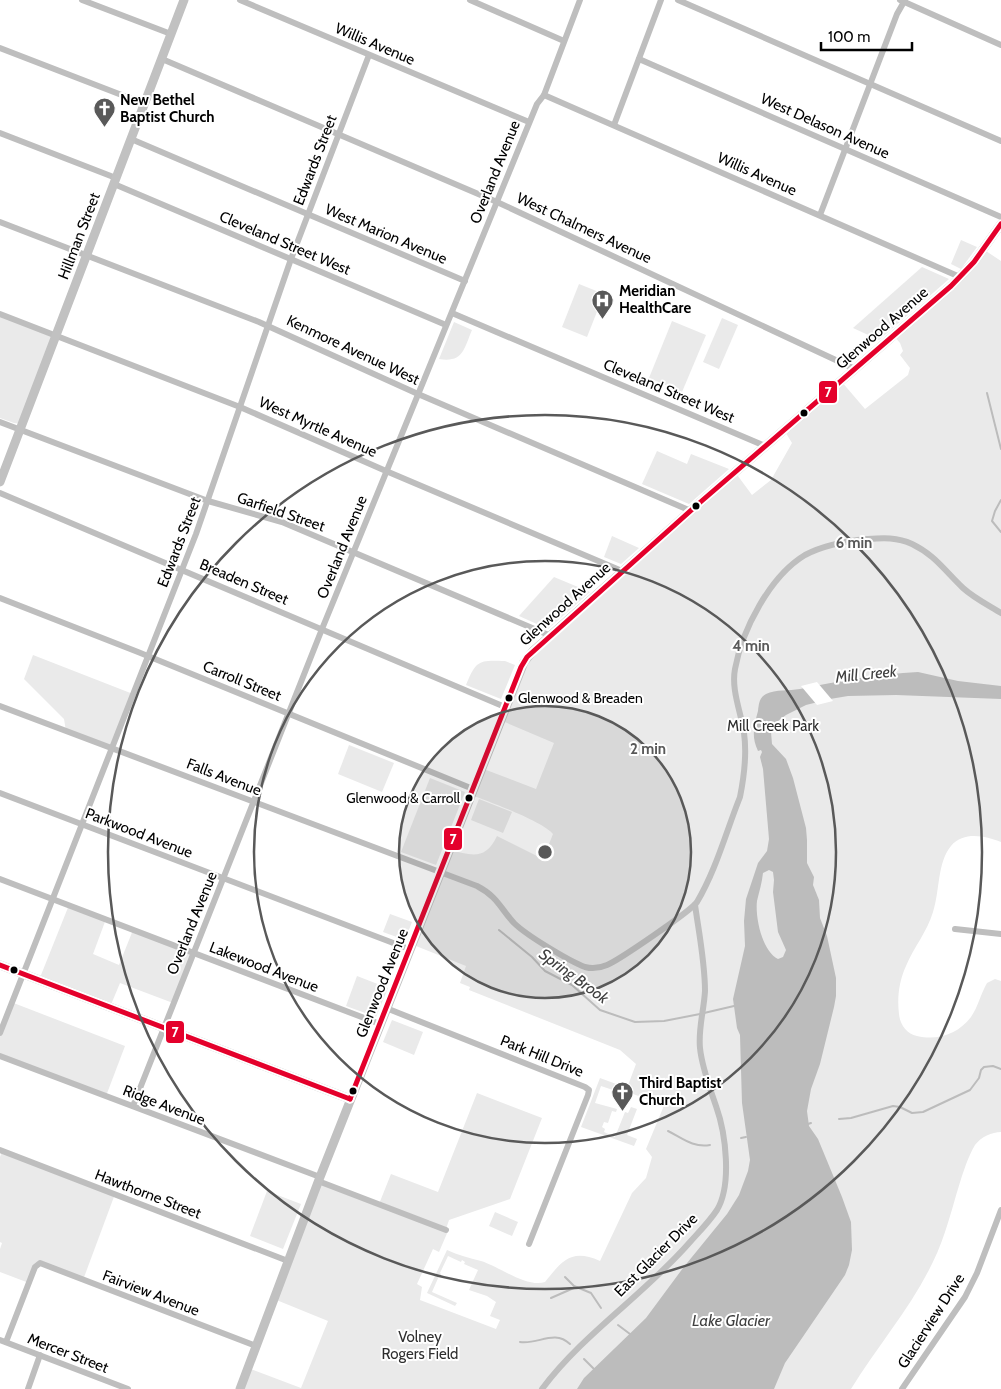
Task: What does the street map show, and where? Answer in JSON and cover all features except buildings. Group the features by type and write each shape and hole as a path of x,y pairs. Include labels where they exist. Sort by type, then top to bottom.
{"main road":[{"name":"Hillman Street","path":"0,482 184,0"},
{"name":"Glenwood Avenue","path":"240,1389 350,1099 524,662 533,651 691,510 960,277 974,262 1001,224"},
{"path":"0,965 350,1099"}],"street":[{"path":"82,0 171,34"},
{"name":"Willis Avenue","path":"240,0 529,122"},
{"path":"470,0 564,41"},
{"name":"Overland Avenue","path":"133,1106 353,552 529,122 539,99 544,95 580,0"},
{"path":"614,125 661,0"},
{"path":"678,0 1001,141"},
{"path":"820,215 903,1 1001,45"},
{"path":"0,48 145,104"},
{"name":"Edwards Street","path":"0,1033 182,570 208,501 291,259 369,54"},
{"name":"West Delason Avenue","path":"639,58 1001,217"},
{"name":"West Chalmers Avenue","path":"162,59 497,202 855,369"},
{"name":"Willis Avenue","path":"544,95 960,277"},
{"name":"Cleveland Street West","path":"0,133 446,325"},
{"name":"West Marion Avenue","path":"131,139 464,281"},
{"name":"Kenmore Avenue West","path":"0,222 268,326 418,394 691,510"},
{"name":"Cleveland Street West","path":"452,313 765,446"},
{"name":"West Myrtle Avenue","path":"0,314 240,407 386,472 622,571"},
{"name":"Garfield Street","path":"0,422 208,501 282,522 551,636"},
{"name":"Breaden Street","path":"0,493 505,707"},
{"path":"695,904 712,870 740,797 745,742 735,670 753,617 770,589 785,572 804,556 829,545 856,540 896,538 913,544 934,558 965,589 1001,613"},
{"name":"Carroll Street","path":"0,598 148,656 473,789"},
{"name":"Falls Avenue","path":"0,706 484,890 499,902 524,931 576,963 591,968 600,968 616,960 695,904"},
{"name":"Parkwood Avenue","path":"0,793 409,950"},
{"name":"Lakewood Avenue","path":"0,879 380,1024"},
{"name":"East Glacier Drive","path":"542,1389 581,1343 684,1249 706,1224 720,1204 725,1186 725,1149 717,1108 701,1056 700,1036 705,992 695,904"},
{"path":"955,929 1001,934"},
{"name":"Park Hill Drive","path":"386,1008 589,1090 529,1244"},
{"name":"Ridge Avenue","path":"0,1056 319,1179"},
{"name":"Hawthorne Street","path":"0,1150 288,1261"},
{"path":"319,1179 446,1230"},
{"name":"Glacierview Drive","path":"902,1389 965,1297 977,1273 1001,1210"},
{"name":"Fairview Avenue","path":"3,1341 37,1264 46,1265 256,1346"},
{"name":"Mercer Street","path":"3,1341 128,1389"},
{"path":"28,1389 40,1355"}],"green space":[{"path":"961,240 977,247 961,269 951,264"},
{"name":"Mill Creek Park","path":"983,249 1001,261 1001,842 975,836 962,838 956,841 946,853 933,912 909,959 900,984 898,1002 902,1025 907,1031 917,1036 940,1037 954,1032 966,1023 976,1009 987,983 995,979 1001,981 1001,1132 994,1133 980,1140 970,1154 937,1254 903,1313 851,1389 240,1389 248,1368 301,1388 328,1321 274,1299 318,1181 379,1204 391,1174 438,1192 477,1093 542,1118 510,1199 449,1220 446,1229 448,1231 439,1252 433,1249 417,1284 422,1287 420,1300 496,1329 500,1320 490,1316 496,1302 487,1296 469,1290 478,1270 464,1264 465,1262 462,1260 461,1262 448,1256 440,1273 441,1276 439,1276 432,1292 457,1303 455,1306 427,1293 447,1250 481,1261 521,1279 538,1283 545,1282 562,1263 574,1256 590,1257 600,1261 632,1193 646,1178 652,1157 646,1149 663,1108 661,1102 633,1094 631,1099 625,1098 612,1093 613,1090 601,1086 595,1103 617,1109 616,1112 612,1111 608,1123 604,1122 602,1127 605,1129 604,1132 615,1137 625,1112 628,1113 631,1107 637,1109 627,1135 637,1139 634,1146 581,1127 600,1078 627,1088 636,1064 620,1050 469,990 470,987 460,983 466,966 411,944 449,850 471,854 483,853 497,836 543,859 553,834 548,829 528,818 471,795 481,768 536,789 554,743 500,720 521,667 735,472 752,495 771,480 792,443 784,430 841,381 865,409 908,375 910,368 900,355 903,351 900,343 894,336"},
{"path":"922,267 949,279 879,340 853,328"},
{"path":"579,284 604,294 587,337 562,327"},
{"path":"0,314 56,336 22,424 0,418"},
{"path":"722,318 738,325 719,369 703,362"},
{"path":"672,321 706,335 682,392 649,378"},
{"path":"454,322 472,330 467,343 458,357 447,360 439,359"},
{"path":"657,451 687,464 691,454 729,469 689,504 642,484"},
{"path":"612,536 639,548 621,564 604,557"},
{"path":"554,577 590,592 548,629 519,616"},
{"path":"33,655 133,694 111,748 66,731 64,719 24,679"},
{"path":"505,661 515,665 501,699 466,685 476,666 480,663"},
{"path":"349,745 394,763 382,792 338,774"},
{"path":"430,778 465,792 436,865 401,852"},
{"path":"479,799 512,812 503,833 471,820"},
{"path":"69,905 106,919 93,954 119,965 133,930 193,953 173,1003 120,983 110,1007 39,980"},
{"path":"390,914 412,922 405,940 383,932"},
{"path":"357,976 388,988 376,1017 346,1006"},
{"path":"11,1002 125,1046 106,1096 0,1056 0,1033"},
{"path":"392,1020 423,1032 414,1055 383,1042"},
{"path":"2,1151 115,1194 83,1280 40,1264 29,1283 0,1272 0,1249 2,1243 0,1242 0,1157"},
{"path":"267,1191 301,1204 283,1249 250,1236"},
{"path":"495,1212 518,1222 512,1236 489,1226"}],"water":[{"name":"Lake Glacier","path":"918,672 958,681 1001,686 1001,699 896,695 848,696 806,705 786,715 774,724 771,732 772,744 786,759 793,778 806,828 807,863 814,877 813,885 819,900 820,918 827,936 836,978 834,1007 820,1064 811,1089 807,1111 809,1126 818,1139 851,1222 852,1250 845,1275 785,1363 774,1389 577,1389 584,1378 646,1318 683,1268 727,1214 739,1195 748,1171 750,1160 742,1103 740,1035 737,1028 733,999 745,946 744,921 746,899 758,863 767,851 769,839 763,769 760,757 762,752 761,750 758,751 754,736 754,726 761,699 766,694 774,691 800,689 859,678","holes":["769,870 773,872 773,892 778,932 786,950 783,957 778,959 772,955 764,941 757,916 757,901 763,873"]}],"pier":[{"path":"817,682 833,701 817,705 801,686"}],"waterway":[{"path":"987,393 1001,449"},
{"path":"1001,500 992,521 1001,532"},
{"name":"Spring Brook","path":"499,930 532,957 545,971 572,985 600,1010 635,1022 664,1021 700,1014"},
{"name":"Spring Brook","path":"704,1013 734,1006"},
{"path":"839,1119 851,1118 893,1106 912,1113 923,1112 970,1090 984,1067 993,1066 1001,1069"},
{"path":"668,1131 693,1144 710,1145"},
{"path":"741,1138 746,1137"},
{"path":"565,1277 574,1286 591,1293 601,1308"},
{"path":"551,1298 576,1287"},
{"path":"618,1325 630,1334"},
{"path":"520,1342 558,1338 570,1344"},
{"path":"584,1359 594,1369"}],"transit line":[{"name":"7","path":"350,1099 521,667 527,657 697,505 951,286 974,262 1001,224"},
{"name":"7","path":"0,965 350,1099"}],"place":[{"name":"New Bethel Baptist Church","path":"104,128"},
{"name":"Meridian HealthCare","path":"603,319"},
{"name":"Glenwood & Breaden","path":"509,698"},
{"name":"Glenwood & Carroll","path":"469,798"},
{"name":"Third Baptist Church","path":"623,1111"}],"water label":[{"name":"Mill Creek","path":"866,674"}],"park label":[{"name":"Volney Rogers Field","path":"420,1346"}]}
